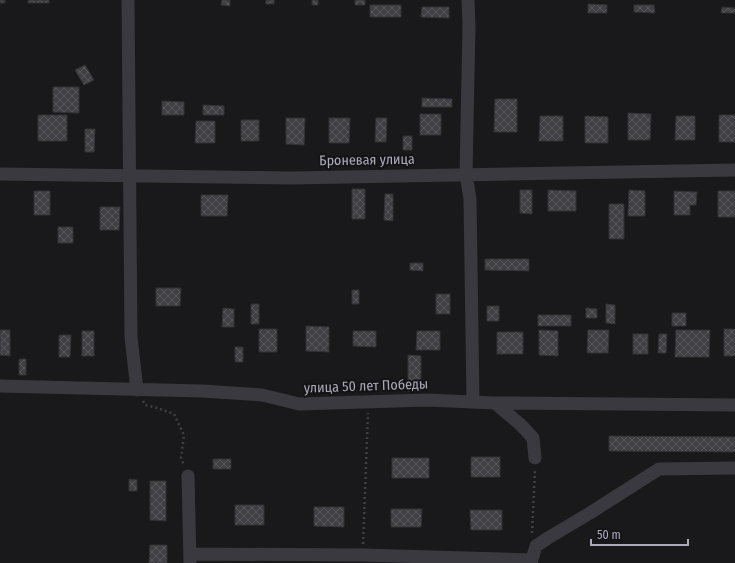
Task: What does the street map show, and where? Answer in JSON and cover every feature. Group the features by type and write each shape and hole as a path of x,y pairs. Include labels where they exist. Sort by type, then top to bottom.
{"street":[{"path":"128,0 131,175 131,337 137,390"},
{"path":"468,0 469,26 466,174 470,199 473,402"},
{"name":"Броневая улица","path":"0,174 292,178 735,170"},
{"name":"улица 50 лет Победы","path":"0,386 137,390 202,390 262,395 299,404 369,403 426,400 495,403 735,405"},
{"path":"495,403 521,425 533,438 535,458"},
{"path":"188,476 190,559 363,555 531,561 536,546 659,469 735,468"}],"path":[{"path":"137,390 145,405 174,414 184,435 181,458 188,476"},
{"path":"363,555 369,403"},
{"path":"532,536 535,458"}],"building":[{"path":"0,0 5,0 5,3 0,3"},
{"path":"28,0 49,0 49,3 28,3"},
{"path":"222,0 230,0 230,6 221,5"},
{"path":"266,0 274,0 274,4 266,4"},
{"path":"312,0 318,0 318,5 312,5"},
{"path":"355,0 365,0 365,5 355,5"},
{"path":"588,4 607,5 607,13 588,13"},
{"path":"370,5 401,5 401,17 370,17"},
{"path":"634,5 654,5 655,13 634,12"},
{"path":"422,7 449,7 449,18 421,17"},
{"path":"722,7 735,8 735,13 721,13"},
{"path":"85,65 94,80 84,85 75,70"},
{"path":"53,87 79,87 79,113 53,112"},
{"path":"422,98 452,99 452,107 422,107"},
{"path":"495,99 517,99 517,132 494,132"},
{"path":"162,101 184,102 184,115 162,115"},
{"path":"203,105 224,106 224,115 203,115"},
{"path":"628,113 651,114 650,140 628,140"},
{"path":"420,114 441,114 441,135 420,135"},
{"path":"38,115 67,115 67,141 38,141"},
{"path":"719,115 735,115 735,142 719,142"},
{"path":"540,116 563,116 563,141 539,141"},
{"path":"585,116 608,117 608,143 585,143"},
{"path":"676,116 695,116 695,140 675,140"},
{"path":"286,118 305,118 304,145 286,144"},
{"path":"329,118 350,118 349,143 329,143"},
{"path":"376,118 387,118 386,142 375,142"},
{"path":"241,120 259,120 259,141 241,141"},
{"path":"196,121 215,121 215,143 195,143"},
{"path":"85,129 95,129 94,152 85,152"},
{"path":"403,136 412,136 412,150 403,150"},
{"path":"352,189 365,189 365,219 352,219"},
{"path":"520,190 532,190 532,214 520,213"},
{"path":"548,190 576,191 576,211 548,211"},
{"path":"629,190 645,191 645,216 628,216"},
{"path":"34,191 50,191 50,215 34,215"},
{"path":"674,191 697,192 696,205 690,205 690,215 674,215"},
{"path":"718,191 735,191 735,217 718,217"},
{"path":"385,194 393,194 393,221 384,220"},
{"path":"201,195 228,195 227,216 201,216"},
{"path":"609,204 624,204 624,239 609,239"},
{"path":"100,207 120,207 119,230 100,230"},
{"path":"58,227 73,227 73,243 58,243"},
{"path":"485,259 529,259 529,271 485,270"},
{"path":"410,263 423,263 423,271 410,270"},
{"path":"156,288 181,288 180,306 156,306"},
{"path":"352,290 359,290 359,304 352,304"},
{"path":"436,294 450,294 450,314 436,314"},
{"path":"251,304 259,304 259,324 251,324"},
{"path":"606,304 615,305 615,324 606,323"},
{"path":"487,306 499,306 499,321 487,321"},
{"path":"223,308 234,309 234,327 222,327"},
{"path":"586,308 597,309 597,318 586,318"},
{"path":"672,313 686,313 686,326 672,326"},
{"path":"538,315 571,315 571,326 538,326"},
{"path":"306,326 329,327 329,352 306,351"},
{"path":"259,329 277,329 277,352 259,352"},
{"path":"724,329 735,329 735,356 724,356"},
{"path":"0,330 10,330 10,356 0,355"},
{"path":"539,330 558,331 558,356 539,355"},
{"path":"588,330 609,330 608,353 587,353"},
{"path":"676,330 710,330 709,357 675,357"},
{"path":"82,331 94,331 94,356 82,356"},
{"path":"353,331 376,331 376,347 353,346"},
{"path":"417,331 440,331 440,350 416,350"},
{"path":"497,332 523,332 523,354 497,354"},
{"path":"633,334 648,334 648,354 633,354"},
{"path":"659,334 667,334 666,353 658,353"},
{"path":"59,335 71,335 70,357 59,357"},
{"path":"235,347 243,347 243,362 235,362"},
{"path":"408,355 421,356 421,391 408,391"},
{"path":"19,359 26,359 26,375 19,375"},
{"path":"609,436 735,437 735,452 609,451"},
{"path":"471,457 500,457 500,477 471,477"},
{"path":"392,458 429,458 429,478 392,478"},
{"path":"213,459 231,459 231,469 213,469"},
{"path":"129,479 137,480 137,491 129,491"},
{"path":"150,481 166,481 166,521 150,520"},
{"path":"235,505 264,505 264,525 235,525"},
{"path":"314,507 344,507 344,527 314,526"},
{"path":"391,509 422,509 421,527 391,527"},
{"path":"470,510 502,510 502,530 471,530"},
{"path":"150,545 167,545 167,563 149,563"}]}
